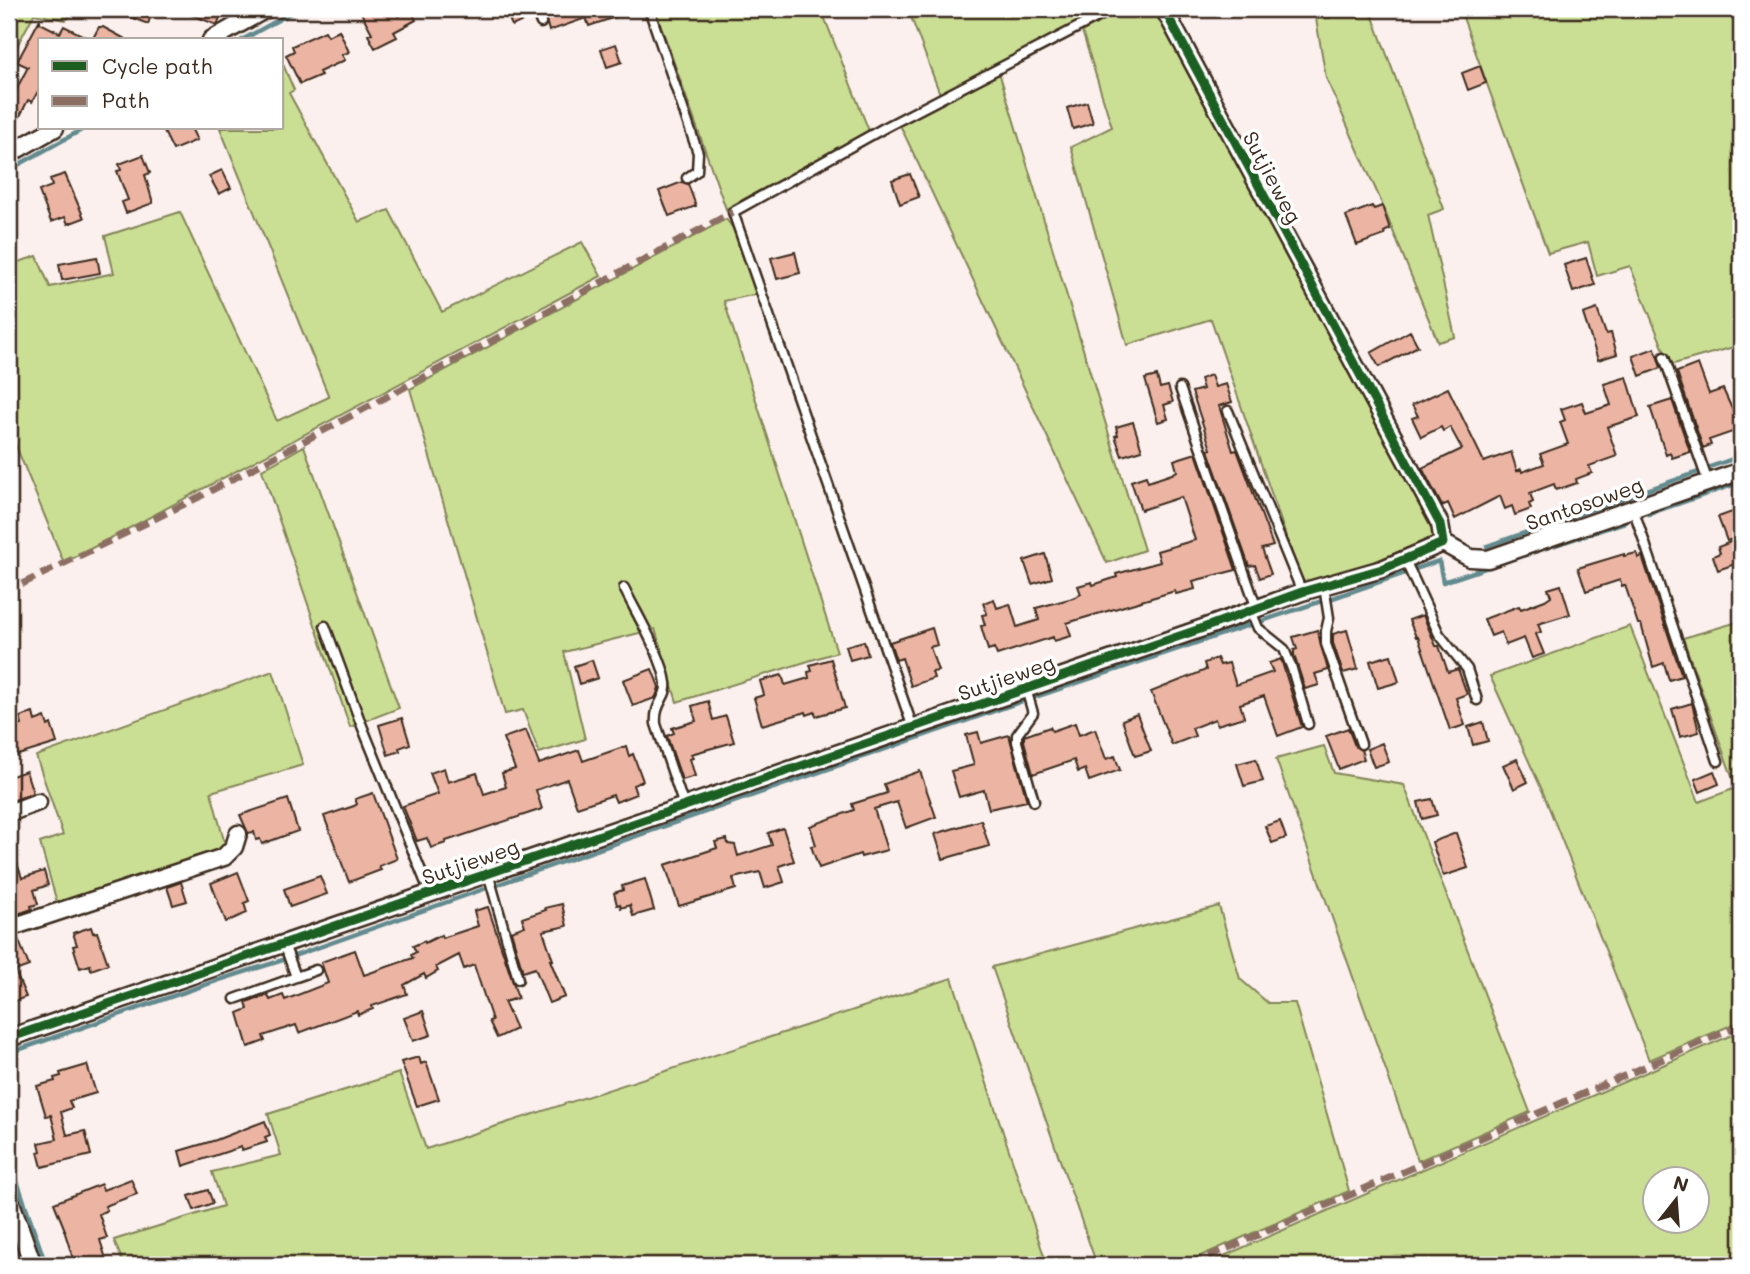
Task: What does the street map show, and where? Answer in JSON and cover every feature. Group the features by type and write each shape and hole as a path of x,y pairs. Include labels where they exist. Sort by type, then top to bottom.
{"street":[{"path":"215,38 266,9"},
{"name":"Sutjieweg","path":"9,1038 1302,592 1405,560 1443,542 1440,524 1164,9"},
{"path":"9,154 51,130"},
{"name":"Santosoweg","path":"1443,542 1470,558 1488,559 1741,471"},
{"path":"9,813 38,802"},
{"path":"9,928 224,857 234,847 238,834"},
{"path":"9,1197 14,1226 33,1265"}],"lane":[{"path":"536,9 541,23"},
{"path":"649,9 698,153 697,171 687,178"},
{"path":"913,728 733,212 884,128 1114,9"},
{"path":"1664,357 1708,482"},
{"path":"1180,388 1258,628 1284,649 1308,724"},
{"path":"1228,411 1302,592"},
{"path":"1633,508 1717,761"},
{"path":"1405,560 1439,634 1467,669 1477,700"},
{"path":"1324,586 1329,618 1326,644 1361,744"},
{"path":"624,588 664,675 665,694 655,711 656,724 684,806"},
{"path":"325,626 429,893"},
{"path":"1026,689 1033,713 1017,735 1017,742 1034,801"},
{"path":"488,873 518,979"},
{"path":"284,944 296,977"},
{"path":"235,999 316,970"}],"green space":[{"path":"9,9 78,9 66,20 34,14 9,61"},
{"path":"655,9 821,9 869,131 726,209"},
{"path":"908,9 1108,9 940,94"},
{"path":"1126,9 1155,9 1430,517 1433,528 1431,541 1380,564 1303,585 1211,319 1127,345 1071,147 1112,127 1082,31"},
{"path":"1342,9 1370,9 1444,209 1428,215 1455,337 1438,342 1380,199 1326,78 1316,19 1329,18"},
{"path":"1460,9 1741,9 1741,345 1670,365 1630,266 1597,276 1588,242 1548,253"},
{"path":"284,67 294,90 289,93 359,222 389,210 442,312 582,242 601,276 64,563 9,429 9,265 37,256 50,287 114,273 105,236 180,212 277,421 329,397 221,130 284,130"},
{"path":"999,72 1144,550 1107,563 899,123"},
{"path":"726,219 742,240 757,294 724,301 837,652 677,702 655,629 564,652 585,739 539,753 523,710 505,714 410,389"},
{"path":"304,446 399,708 350,727 262,470"},
{"path":"1741,621 1741,1021 1649,1060 1542,790 1490,676 1630,626 1699,802 1736,788 1683,638"},
{"path":"273,671 303,765 211,792 226,848 58,906 40,843 63,835 36,756"},
{"path":"1324,746 1334,773 1404,785 1530,1112 1418,1161 1276,759"},
{"path":"1219,906 1240,979 1268,1003 1295,1003 1349,1191 1180,1265 1097,1265 992,967"},
{"path":"952,978 1047,1265 124,1265 114,1240 223,1206 212,1172 281,1155 268,1114 399,1073 426,1149"},
{"path":"1741,1031 1741,1265 1203,1265"}],"building":[{"path":"111,9 153,9 148,24"},
{"path":"177,9 224,9 217,25"},
{"path":"359,9 395,9 398,16 411,10 416,20 394,32 397,37 375,48 368,35 372,33"},
{"path":"505,9 530,9 532,17 512,26"},
{"path":"543,9 633,11 589,26 586,18 549,31"},
{"path":"40,19 40,23 60,33 64,26 88,38 38,38 38,92 32,102 28,100 18,120 9,115 9,88 15,92 28,67 17,62"},
{"path":"99,27 123,38 93,38"},
{"path":"339,30 349,52 342,55 345,60 300,84 286,55 294,51 292,46 325,31 328,36"},
{"path":"616,44 622,62 607,67 601,49"},
{"path":"1480,66 1486,83 1468,90 1462,73"},
{"path":"1087,102 1093,123 1073,129 1067,108"},
{"path":"163,130 192,130 197,140 173,150"},
{"path":"143,155 150,173 145,175 153,203 126,213 122,202 128,200 117,171 121,170 119,164"},
{"path":"222,170 231,188 219,194 209,176"},
{"path":"65,174 84,218 68,224 65,217 51,222 39,191 52,186 50,179"},
{"path":"910,174 919,197 900,204 892,180"},
{"path":"682,182 688,184 696,206 669,216 659,191"},
{"path":"1372,206 1374,209 1382,206 1390,229 1384,232 1385,235 1357,245 1346,216"},
{"path":"795,252 800,273 777,279 771,258"},
{"path":"97,257 100,273 62,280 59,264"},
{"path":"1586,258 1595,285 1573,292 1564,265"},
{"path":"1597,309 1606,334 1611,333 1617,354 1598,360 1583,314"},
{"path":"1410,331 1418,346 1379,367 1371,353"},
{"path":"1655,348 1661,368 1640,376 1633,356"},
{"path":"1698,364 1709,394 1723,389 1741,429 1709,440 1711,445 1703,448 1677,372"},
{"path":"1211,375 1215,387 1226,384 1232,402 1219,406 1233,451 1237,450 1273,546 1262,549 1271,574 1260,578 1255,565 1249,566 1208,450 1211,449 1192,392 1203,389 1200,379"},
{"path":"1157,376 1160,388 1168,386 1173,402 1164,405 1168,419 1158,422 1145,379"},
{"path":"1627,377 1639,417 1607,427 1617,456 1589,466 1592,473 1576,479 1577,483 1556,490 1554,484 1530,493 1533,502 1529,504 1531,509 1515,515 1512,506 1505,509 1500,496 1455,519 1448,503 1442,506 1422,468 1462,449 1450,427 1443,431 1441,427 1421,437 1412,418 1418,416 1412,405 1448,388 1484,462 1511,452 1517,471 1521,469 1522,472 1544,464 1540,454 1568,444 1560,422 1565,420 1561,409 1582,402 1586,413 1611,405 1604,384"},
{"path":"1672,400 1690,452 1672,458 1670,453 1666,455 1650,407"},
{"path":"1133,422 1142,450 1122,456 1115,436 1118,435 1116,427"},
{"path":"1196,453 1236,570 1193,581 1195,589 1176,594 1175,591 1067,623 1071,636 1054,641 1053,637 997,655 994,648 988,650 981,626 985,625 982,615 987,614 983,603 994,599 997,608 1010,604 1017,627 1039,620 1036,608 1081,594 1078,586 1092,582 1093,585 1117,577 1116,574 1160,562 1157,551 1195,540 1181,497 1141,510 1131,481 1146,476 1148,482 1172,474 1177,471 1174,460"},
{"path":"1735,511 1736,514 1741,512 1741,536 1727,541 1718,517"},
{"path":"1733,541 1741,562 1718,570 1713,556 1720,553 1718,547"},
{"path":"1637,553 1638,558 1642,556 1682,676 1669,680 1664,663 1653,667 1641,624 1638,624 1625,585 1622,586 1620,580 1586,591 1578,568 1624,554"},
{"path":"1045,554 1052,578 1032,584 1024,561"},
{"path":"1561,585 1570,614 1538,624 1541,632 1536,634 1544,654 1532,658 1524,638 1506,645 1501,632 1491,636 1484,619 1545,600 1551,596 1548,589"},
{"path":"1423,615 1436,646 1439,646 1448,672 1458,669 1467,694 1456,698 1465,725 1450,730 1418,637 1409,620"},
{"path":"932,628 937,645 930,647 938,671 932,672 934,678 911,686 902,658 896,660 890,642"},
{"path":"1317,630 1328,670 1315,674 1319,685 1305,689 1294,655 1294,650 1297,649 1293,637"},
{"path":"1347,630 1358,669 1343,673 1333,643 1333,634"},
{"path":"864,641 868,655 850,660 846,646"},
{"path":"1391,655 1399,682 1378,688 1370,661"},
{"path":"1217,658 1220,665 1229,663 1236,685 1273,672 1269,663 1281,659 1302,727 1278,736 1264,696 1240,704 1244,717 1217,725 1215,719 1192,728 1195,736 1172,745 1151,692 1206,670 1204,663"},
{"path":"831,659 845,708 816,716 815,712 807,715 806,712 762,725 754,698 764,695 760,681 782,675 785,685 809,678 808,672 812,671 810,665"},
{"path":"592,660 598,678 579,684 574,666"},
{"path":"652,669 659,687 655,698 633,706 623,680"},
{"path":"708,701 713,720 726,716 734,742 691,754 695,776 682,780 667,736 674,733 672,728 696,721 692,706"},
{"path":"1692,703 1699,732 1680,737 1672,709"},
{"path":"33,713 35,721 45,717 48,726 51,724 57,743 9,758 9,747 18,744 12,729 22,725 20,717"},
{"path":"1137,714 1151,751 1135,756 1122,720"},
{"path":"402,718 410,744 388,755 379,725"},
{"path":"1483,722 1488,741 1473,745 1468,727"},
{"path":"1075,723 1079,735 1095,729 1106,759 1115,756 1120,770 1089,781 1085,769 1078,772 1074,760 1033,774 1024,736 1050,727 1052,731"},
{"path":"1348,728 1364,759 1339,769 1326,736"},
{"path":"526,730 539,764 579,750 583,761 626,746 629,756 633,754 643,781 633,785 636,794 616,802 613,795 577,807 567,779 536,790 542,809 431,848 427,838 417,841 403,806 438,794 430,773 444,768 448,782 477,773 484,794 506,787 502,773 515,769 503,738"},
{"path":"978,732 981,743 1009,735 1027,801 989,809 984,790 959,797 951,771 974,765 966,735"},
{"path":"1382,743 1389,762 1374,767 1367,749"},
{"path":"1256,759 1263,781 1244,786 1237,764"},
{"path":"1517,759 1528,782 1514,789 1503,765"},
{"path":"26,771 33,793 9,802 9,777"},
{"path":"920,771 936,817 906,828 897,802 874,809 887,850 861,857 860,854 819,868 811,846 816,845 810,826 854,810 852,804 887,793 884,784"},
{"path":"1714,771 1719,784 1700,792 1695,779"},
{"path":"373,793 397,859 379,866 381,870 349,882 324,816 354,806 357,804 355,799"},
{"path":"288,799 298,831 262,844 260,839 256,840 254,832 248,833 240,815"},
{"path":"1432,799 1437,815 1422,819 1418,802"},
{"path":"981,820 989,846 943,859 935,834"},
{"path":"1280,821 1286,838 1272,843 1265,826"},
{"path":"783,828 794,861 779,866 784,882 765,888 760,872 733,878 736,889 679,906 665,865 717,848 715,842 727,839 728,844 735,845 738,856 772,845 768,833"},
{"path":"1456,833 1468,868 1443,876 1432,842"},
{"path":"9,845 22,878 44,871 48,885 34,890 38,904 31,906 32,909 9,917"},
{"path":"238,872 249,901 244,903 247,913 226,922 211,883"},
{"path":"320,876 327,894 290,907 284,889"},
{"path":"645,879 654,910 633,916 630,905 621,908 620,904 617,905 614,893 623,890 622,886"},
{"path":"181,882 187,901 173,905 167,887"},
{"path":"562,904 567,926 543,931 553,960 550,960 565,997 549,1003 535,968 523,972 511,931 525,926 522,918"},
{"path":"488,907 518,998 504,1002 516,1029 497,1038 489,1021 492,1020 474,965 464,969 459,955 436,967 438,971 426,978 424,974 404,985 407,994 372,1006 373,1009 358,1015 357,1011 299,1033 296,1025 263,1036 265,1041 248,1047 238,1013 248,1009 246,1002 268,995 270,1000 283,995 285,1000 328,983 321,962 355,950 364,975 413,958 411,955 416,952 413,946 441,935 442,938 478,926 474,911"},
{"path":"91,927 93,933 97,932 108,964 91,970 90,965 80,968 73,946 77,945 73,933"},
{"path":"17,936 29,966 15,971 26,997 9,1003 9,938"},
{"path":"423,1011 431,1035 413,1041 404,1018"},
{"path":"419,1057 421,1064 426,1062 439,1099 417,1106 401,1062"},
{"path":"87,1065 96,1093 69,1101 72,1108 61,1112 67,1135 85,1131 91,1155 42,1167 38,1152 41,1151 39,1143 57,1139 51,1115 46,1116 37,1086 55,1081 54,1078 61,1076 60,1073"},
{"path":"265,1121 270,1135 265,1137 267,1142 242,1150 241,1147 183,1166 179,1151"},
{"path":"131,1179 137,1194 105,1206 107,1210 99,1214 107,1238 100,1240 108,1265 75,1265 54,1203 101,1184 103,1190"},
{"path":"208,1190 213,1203 194,1210 189,1196"}],"waterway":[{"path":"246,38 298,9"},
{"path":"9,170 81,130"},
{"path":"1707,468 1741,456"},
{"path":"1487,546 1698,472"},
{"path":"1648,514 1741,482"},
{"path":"1415,569 1439,561 1443,582 1625,522"},
{"path":"1330,599 1405,573"},
{"path":"1259,622 1322,601"},
{"path":"1035,697 1252,624"},
{"path":"499,884 1023,701"},
{"path":"294,956 487,888"},
{"path":"9,1053 283,960"},
{"path":"9,1158 46,1265"}],"marked path":[{"path":"22,584 199,497 733,212"},
{"path":"1189,1265 1741,1025"}],"cycle path":[{"path":"9,1038 1302,592 1382,569 1443,543 1440,524 1164,9"}]}
